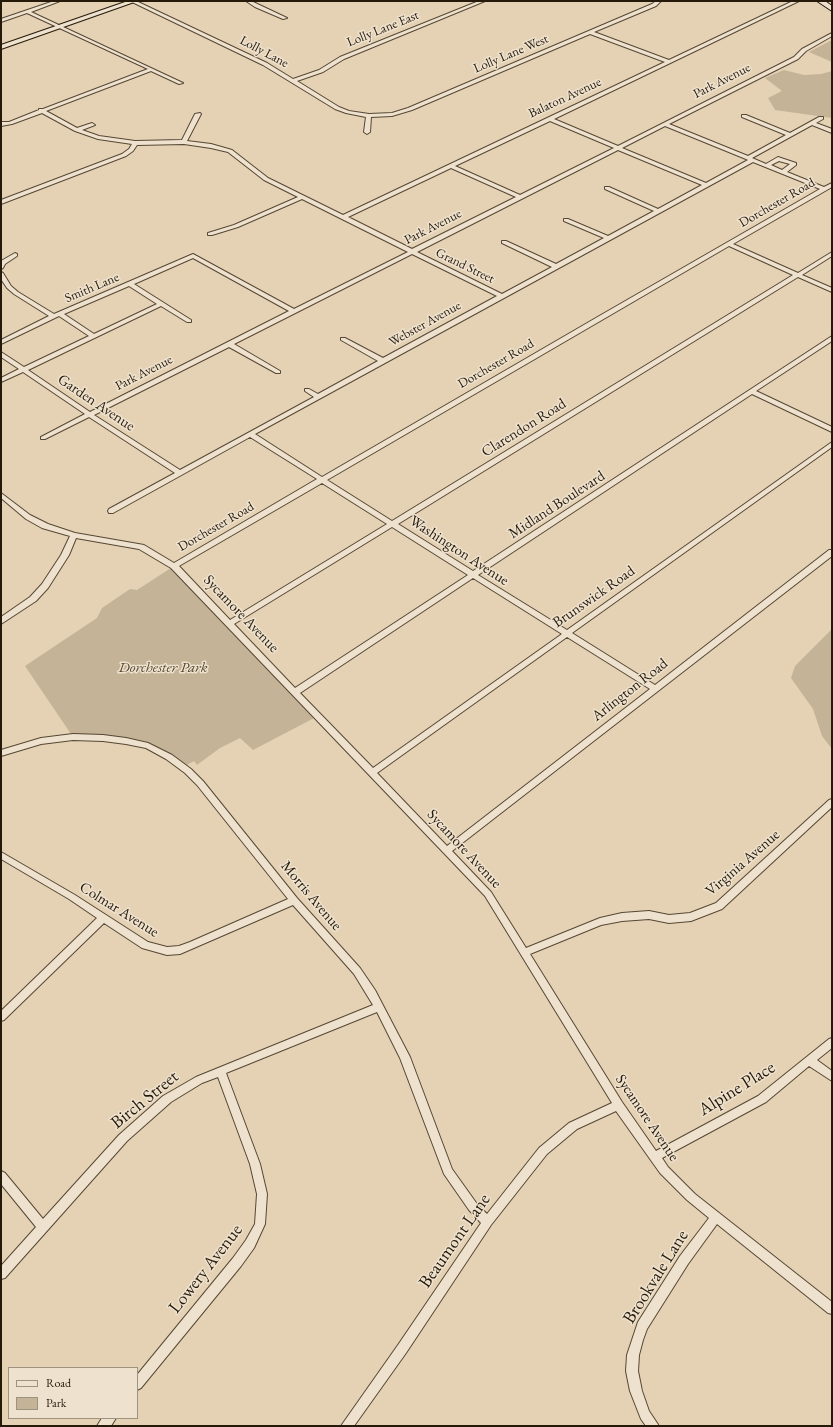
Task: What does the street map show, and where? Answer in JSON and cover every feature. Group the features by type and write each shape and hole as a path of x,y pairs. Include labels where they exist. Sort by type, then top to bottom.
{"street":[{"path":"1,21 58,1"},
{"path":"1,47 133,1"},
{"name":"Lolly Lane","path":"133,1 265,64 337,108 348,112 369,116"},
{"path":"248,1 285,18"},
{"name":"Lolly Lane East","path":"293,81 321,71 342,58 482,1"},
{"name":"Lolly Lane West","path":"369,116 392,114 410,109 654,5 659,1"},
{"name":"Balaton Avenue","path":"344,217 797,1"},
{"path":"820,1 832,9"},
{"path":"28,12 181,84"},
{"path":"590,32 670,62"},
{"name":"Park Avenue","path":"42,438 796,58 804,50 832,34"},
{"path":"1,124 10,123 150,70"},
{"path":"41,110 77,130 98,137 135,143 184,142 211,146 230,151 261,176 302,197"},
{"path":"184,142 198,114"},
{"path":"367,132 369,116"},
{"path":"744,116 792,135"},
{"name":"Webster Avenue","path":"111,510 555,266 706,185 821,118"},
{"path":"550,119 706,185"},
{"path":"812,123 832,131"},
{"path":"665,124 824,189"},
{"path":"77,130 92,125"},
{"path":"1,202 124,156 131,150 135,143"},
{"path":"766,166 778,159 794,164 783,172"},
{"path":"451,166 520,197"},
{"name":"Dorchester Road","path":"174,566 832,185"},
{"path":"607,188 659,210"},
{"path":"210,234 236,226 302,197"},
{"name":"Grand Street","path":"302,197 502,296"},
{"path":"566,220 608,238"},
{"path":"504,242 555,266"},
{"path":"728,244 832,290"},
{"name":"Clarendon Road","path":"229,624 832,254"},
{"path":"1,268 2,263 15,255"},
{"name":"Smith Lane","path":"1,342 57,315 193,256 293,312"},
{"path":"1,274 9,287 16,292 93,337"},
{"path":"130,284 189,321"},
{"path":"1,380 161,304"},
{"name":"Midland Boulevard","path":"295,692 832,338"},
{"path":"343,339 383,361"},
{"path":"230,344 278,372"},
{"name":"Garden Avenue","path":"1,354 90,415 178,472"},
{"path":"307,390 317,396"},
{"path":"752,391 832,430"},
{"name":"Washington Avenue","path":"250,434 654,689"},
{"name":"Brunswick Road","path":"372,773 832,444"},
{"name":"Sycamore Avenue","path":"1,496 28,518 59,531 141,547 174,566 488,894 618,1105 654,1157 678,1185 832,1309"},
{"path":"1,621 33,599 45,586 65,555 74,535"},
{"name":"Arlington Road","path":"446,851 832,552"},
{"name":"Morris Avenue","path":"1,753 28,744 74,737 103,738 148,746 160,751 188,771 200,783 294,900 357,971 372,993 405,1057 448,1171 473,1207 487,1222"},
{"name":"Virginia Avenue","path":"524,953 600,922 649,915 670,919 681,918 719,906 832,802"},
{"name":"Colmar Avenue","path":"1,855 72,897 145,946 167,951 193,945 294,900"},
{"path":"1,1017 103,918"},
{"name":"Birch Street","path":"1,1274 123,1138 135,1126 180,1090 199,1080 378,1007"},
{"name":"Alpine Place","path":"654,1157 762,1099 832,1042"},
{"path":"810,1061 832,1077"},
{"name":"Lowery Avenue","path":"138,1383 237,1262 250,1244 260,1224 262,1194 255,1164 221,1072"},
{"name":"Beaumont Lane","path":"347,1426 402,1349 487,1222 543,1151 573,1126 618,1105"},
{"path":"1,1176 43,1227"},
{"name":"Brookvale Lane","path":"653,1426 645,1415 638,1397 632,1371 633,1355 637,1340 642,1326 684,1260 716,1217"}],"green space":[{"path":"832,40 832,62 809,52"},
{"path":"784,70 804,75 821,74 832,71 832,118 775,110 768,98 782,91 765,78"},
{"name":"Dorchester Park","path":"174,566 318,716 253,750 240,738 220,748 197,765 194,761 183,767 148,746 73,737 25,666 97,618 102,608 130,589 137,590"},
{"path":"832,629 832,749 822,736 813,709 791,678 795,666"}]}
